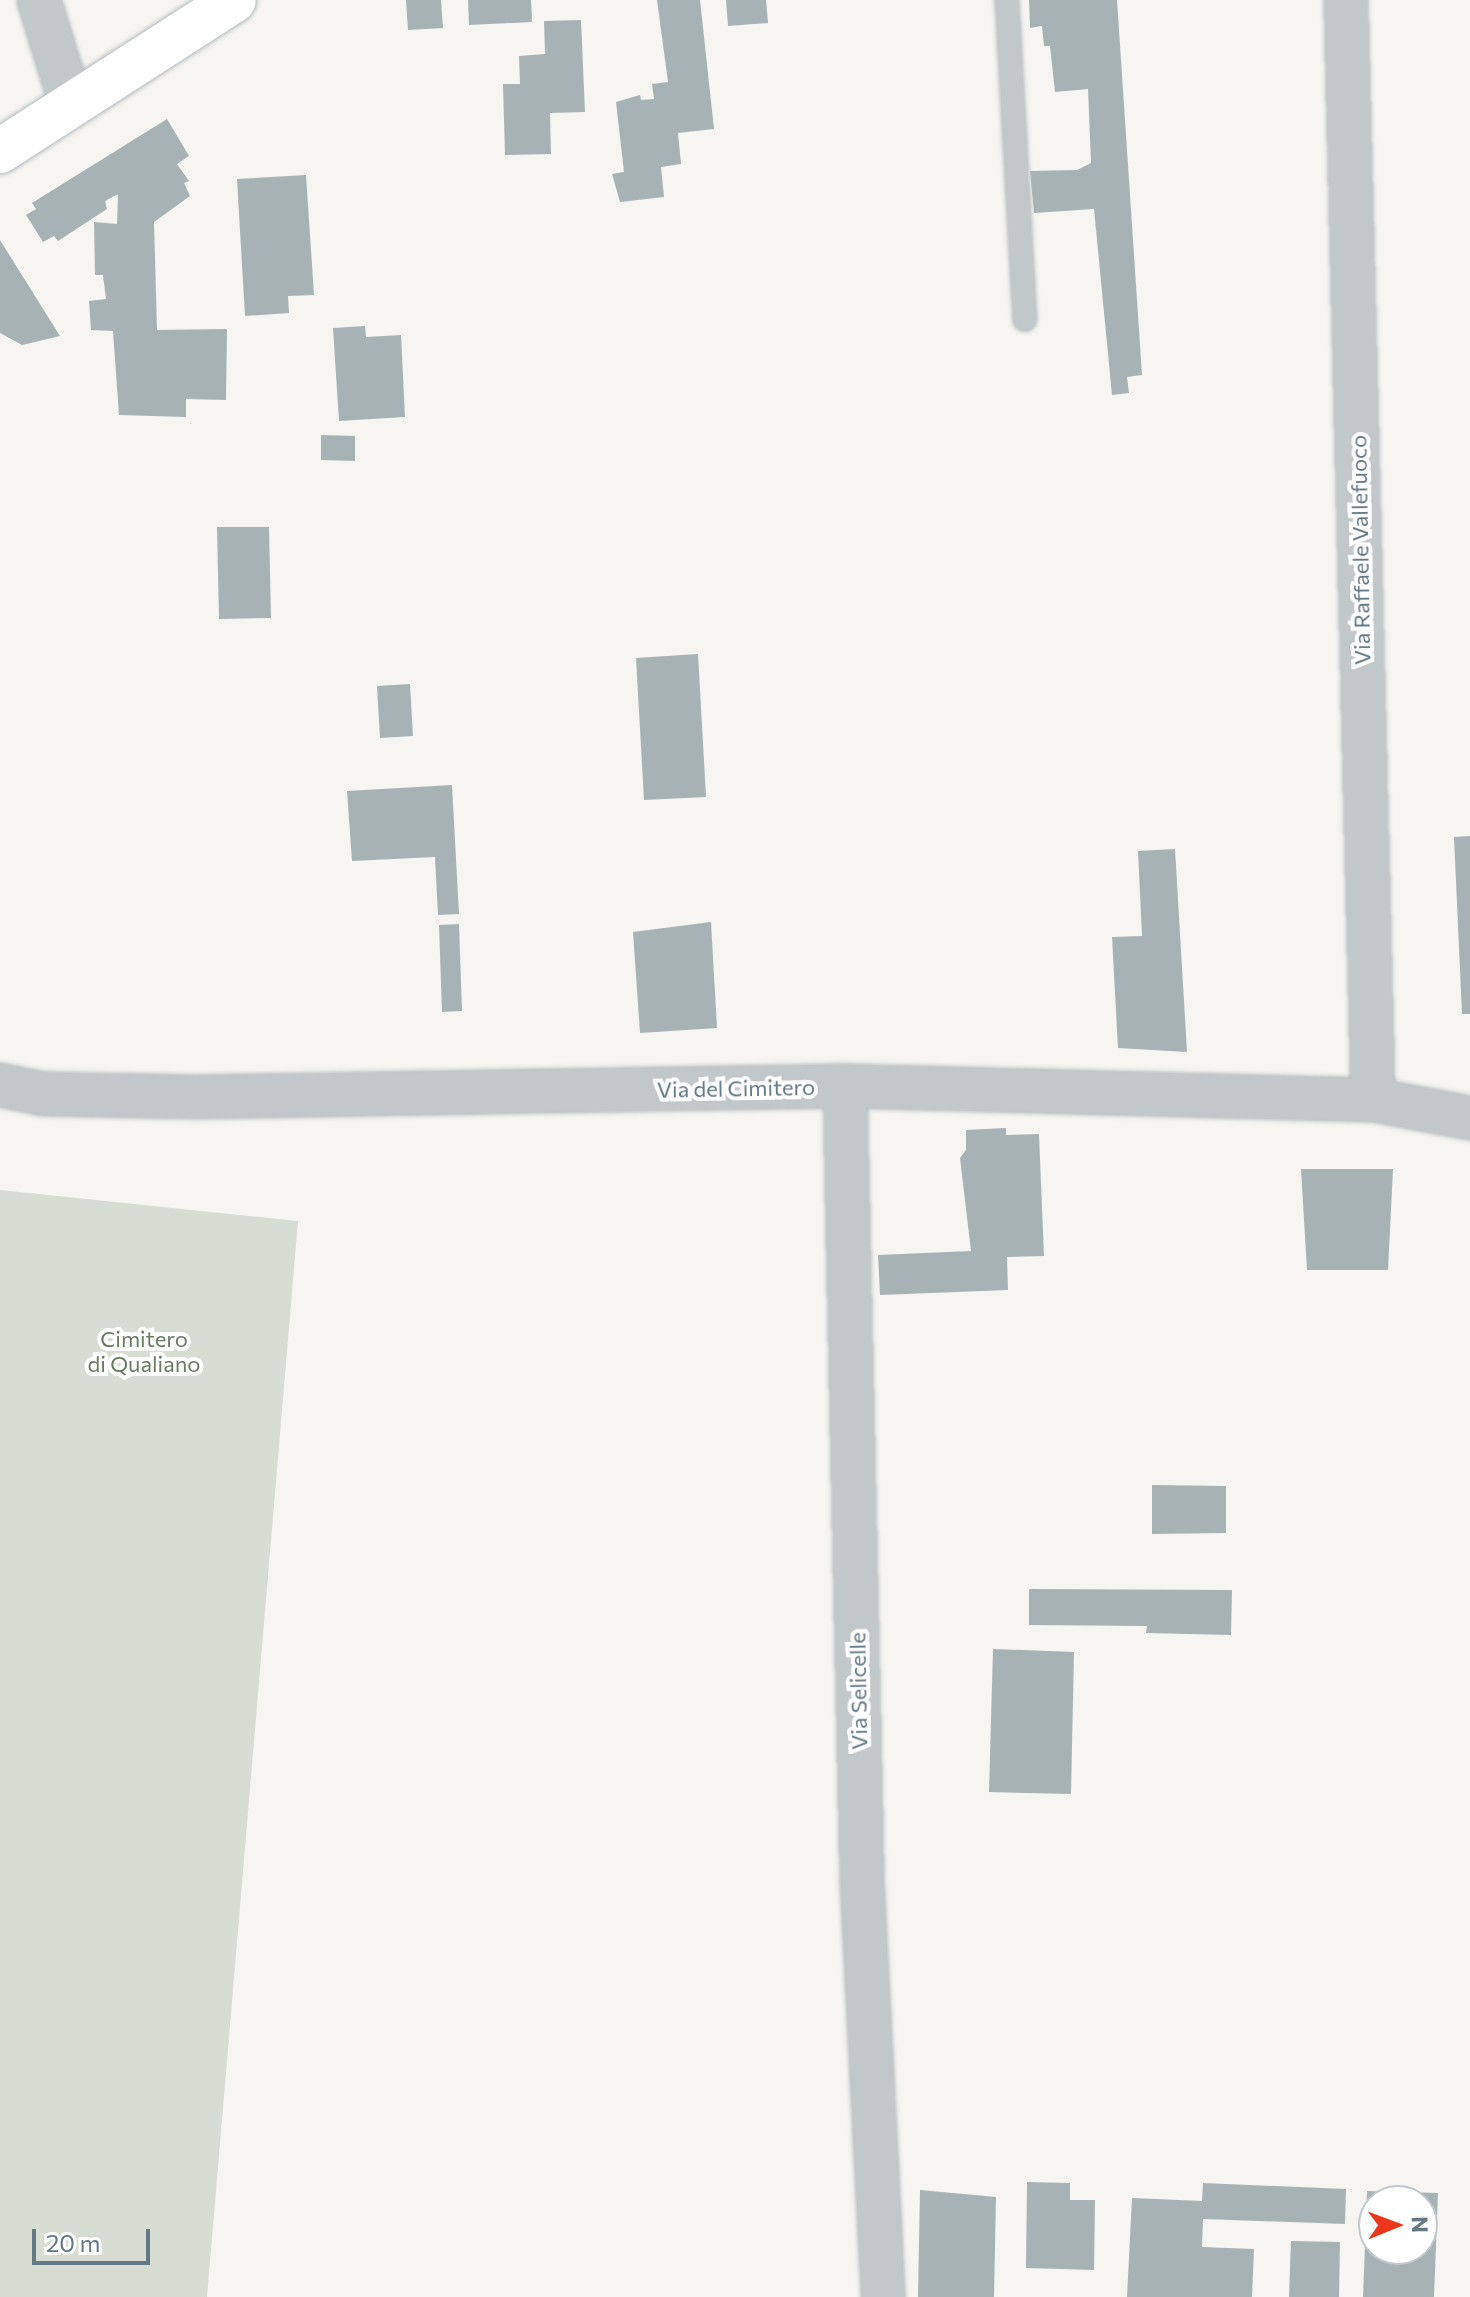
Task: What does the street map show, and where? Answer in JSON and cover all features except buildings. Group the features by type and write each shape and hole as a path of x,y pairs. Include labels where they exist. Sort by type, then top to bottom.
{"main road":[{"path":"0,151 234,0"}],"street":[{"path":"39,0 71,104"},
{"name":"Via Raffaele Vallefuoco","path":"1346,0 1373,1100"},
{"name":"Via del Cimitero","path":"0,1085 44,1094 195,1097 845,1086 1373,1100 1470,1118"},
{"name":"Via Selicelle","path":"845,1086 862,1879 883,2297"}],"lane":[{"path":"1007,0 1025,319"}],"green space":[{"name":"Cimitero di Qualiano","path":"0,1190 298,1221 207,2297 0,2297"}]}
